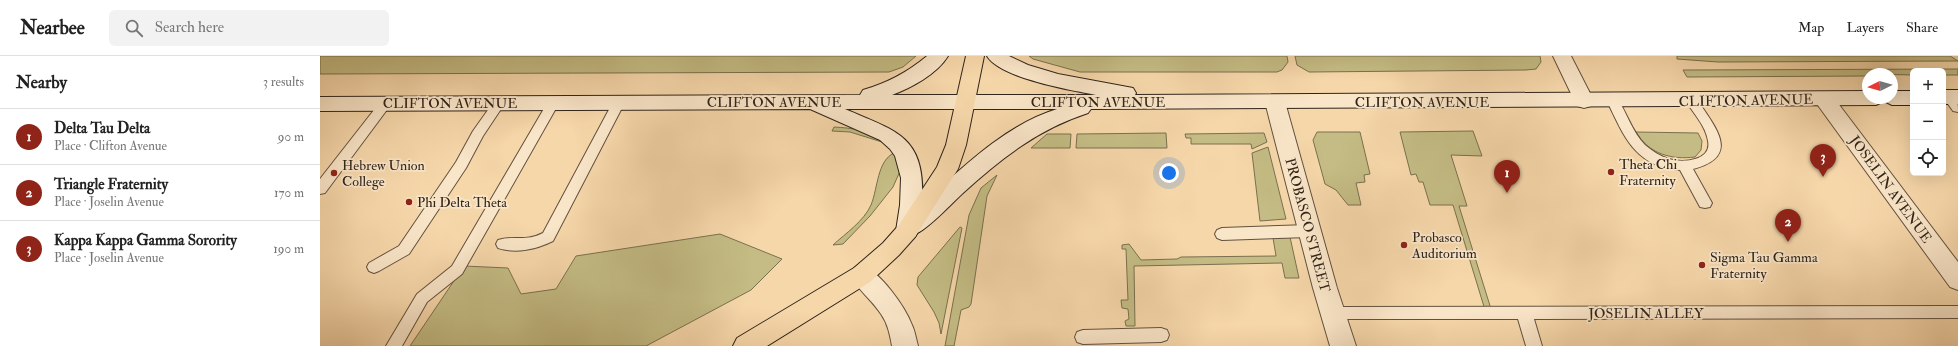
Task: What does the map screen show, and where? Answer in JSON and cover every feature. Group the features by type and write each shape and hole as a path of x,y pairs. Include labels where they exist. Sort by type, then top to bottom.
{"main road":[{"path":"809,102 864,96 887,91 903,84 939,56"},
{"path":"907,231 947,169 956,145 975,56"},
{"path":"996,56 1003,62 1018,68 1064,82 1121,92 1206,102"},
{"path":"1562,56 1584,101"},
{"name":"CLIFTON AVENUE","path":"320,104 966,101 1111,103 1692,101 1862,98"},
{"path":"1898,98 1910,98"},
{"name":"JOSELIN AVENUE","path":"1824,99 1958,280"},
{"path":"809,102 897,141 905,151 909,163 912,192 907,231"},
{"name":"PROBASCO STREET","path":"1275,102 1309,231 1343,346"},
{"path":"746,346 862,275 886,254 907,231 977,169 1032,128 1068,111 1111,103"},
{"path":"862,275 890,307 900,325 905,346"}],"lane":[{"path":"1613,101 1633,139 1641,149 1665,162 1684,166 1696,164 1709,159 1715,141 1692,101"},
{"path":"503,244 534,244 548,237 619,102"},
{"path":"374,267 404,250 461,165 478,134 500,103"},
{"path":"394,346 422,298 458,270 553,103"},
{"path":"320,190 384,104"},
{"path":"1684,166 1705,203"},
{"path":"1222,234 1309,231"},
{"name":"JOSELIN ALLEY","path":"1333,314 1958,312"},
{"path":"1524,313 1534,346"},
{"path":"1083,337 1161,335"}],"shaded area":[{"path":"320,56 916,56 903,67 889,72 320,74"},
{"path":"1029,56 1287,56 1288,62 1282,70 1277,72 1080,72 1033,59"},
{"path":"1295,56 1540,56 1541,62 1536,69 1526,70 1309,72 1297,65"},
{"path":"1677,56 1950,56 1958,61 1718,62 1677,59"},
{"path":"1862,69 1862,76 1687,77 1683,70"},
{"path":"1898,69 1910,69 1910,75 1898,75"},
{"path":"1946,69 1958,69 1958,75 1946,75"},
{"path":"834,127 860,130 872,135 882,142 850,132 832,131"},
{"path":"1473,131 1482,156 1451,155 1467,206 1459,206 1491,309 1485,310 1453,205 1430,205 1423,182 1419,182 1416,174 1411,175 1400,132"},
{"path":"1317,132 1360,132 1370,174 1364,175 1365,182 1356,183 1361,205 1348,205 1336,190 1325,184 1313,140"},
{"path":"1636,132 1698,133 1702,141 1701,150 1695,157 1686,158 1661,154 1647,146"},
{"path":"1166,133 1167,148 1076,148 1077,134"},
{"path":"1264,133 1267,142 1252,149 1251,144 1191,144 1191,138 1186,138 1185,134"},
{"path":"1047,134 1071,134 1070,148 1031,148"},
{"path":"1268,147 1286,219 1260,221 1252,153"},
{"path":"894,153 901,169 893,187 870,216 843,244 833,245 868,211 881,168 888,157"},
{"path":"997,175 987,196 971,304 969,307 961,310 954,346 945,346 969,215 981,188"},
{"path":"960,227 962,228 941,334 939,323 934,312 917,285 918,277"},
{"path":"720,234 782,259 751,290 646,346 410,346 464,266 508,268 521,294 556,289 576,256"},
{"path":"1290,237 1299,278 1285,278 1282,263 1134,266 1135,326 1126,326 1125,321 1129,319 1128,309 1122,308 1121,300 1128,300 1126,249 1122,249 1122,245 1129,244 1141,260 1177,259 1181,257 1276,256 1273,238"}],"place":[{"name":"Theta Chi Fraternity","path":"1611,172"},
{"name":"Hebrew Union College","path":"334,173"},
{"name":"Kappa Kappa Gamma Sorority","path":"1823,177"},
{"name":"Delta Tau Delta","path":"1507,193"},
{"name":"Phi Delta Theta","path":"409,202"},
{"name":"Triangle Fraternity","path":"1788,242"},
{"name":"Probasco Auditorium","path":"1404,245"},
{"name":"Sigma Tau Gamma Fraternity","path":"1702,265"}]}
